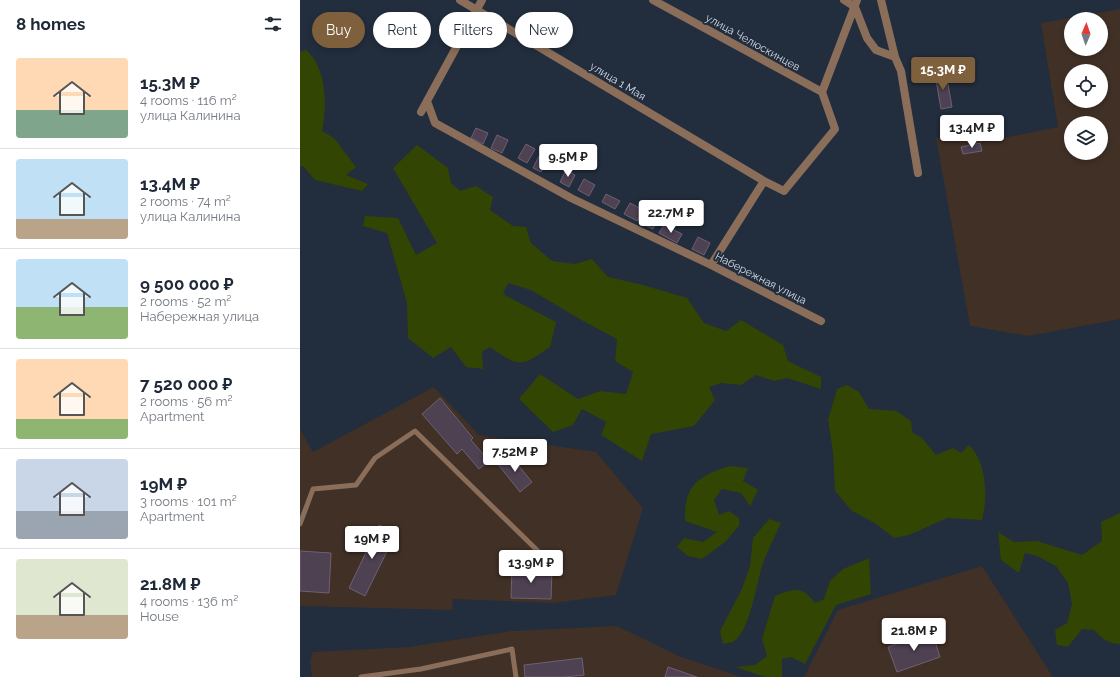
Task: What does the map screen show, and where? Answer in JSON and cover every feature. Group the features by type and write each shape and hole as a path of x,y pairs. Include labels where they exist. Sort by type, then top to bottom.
{"street":[{"name":"улица 1 Мая","path":"460,0 764,181 784,191 835,129 822,92"},
{"path":"421,112 482,0"},
{"name":"улица Челюскинцев","path":"654,0 822,92"},
{"path":"844,0 856,3"},
{"path":"880,0 895,57 901,71 918,173"},
{"path":"822,92 856,3"},
{"path":"856,3 867,38 876,50 895,57"},
{"name":"Набережная улица","path":"427,101 435,123 571,198 711,265 821,321"},
{"path":"711,265 764,181"}],"lane":[{"path":"300,524 314,489 356,485 375,458 415,431 546,558"},
{"path":"361,677 421,669 512,649 516,677"}],"shaded area":[{"path":"1120,9 1120,319 1029,336 970,326 936,138 980,130 983,142 1058,127 1041,23 1064,19 1064,56 1108,56 1108,12 1103,12"},
{"path":"434,387 479,435 596,452 643,508 616,595 553,603 453,599 452,610 300,606 300,429 313,452"},
{"path":"982,566 1053,677 804,677 838,610"},
{"path":"617,626 681,657 742,677 312,677 310,661 313,652 409,647 512,631"}],"green space":[{"path":"306,50 313,58 322,77 325,110 322,131 334,138 356,167 346,175 368,184 362,191 315,180 303,166 300,167 300,52"},
{"path":"417,145 448,168 451,183 460,191 476,186 493,197 490,210 513,226 526,227 531,243 552,261 575,264 592,259 608,277 643,285 687,298 704,323 726,331 741,320 783,345 788,361 821,377 821,389 787,378 774,381 756,375 741,385 721,383 709,387 715,400 694,426 651,434 642,461 601,435 606,422 582,409 573,425 553,432 519,399 540,374 578,399 600,391 626,394 633,372 615,361 617,339 531,290 508,283 503,294 556,322 550,347 533,358 526,361 515,362 490,347 482,352 483,369 466,367 451,347 433,358 408,338 407,303 387,233 363,226 365,216 398,218 416,255 437,243 393,168"},
{"path":"847,385 859,392 869,409 896,411 911,421 912,432 922,438 936,455 953,448 961,453 969,445 975,452 983,470 985,501 982,520 947,518 909,535 894,538 875,523 852,511 835,491 833,452 828,420 837,389"},
{"path":"730,466 748,468 743,481 758,490 750,506 741,493 722,489 714,500 719,515 729,511 739,518 739,526 725,542 702,559 688,556 677,547 684,538 703,542 717,532 685,521 685,509 690,490 701,478"},
{"path":"1120,513 1120,644 1112,643 1106,640 1099,636 1094,630 1082,629 1068,647 1057,645 1055,630 1067,623 1072,604 1068,583 1056,566 1037,556 1025,553 1019,573 1001,560 998,532 1014,542 1037,541 1082,555 1102,541 1101,522"},
{"path":"769,519 781,523 763,563 748,618 739,637 733,642 723,644 720,631 742,589 750,566 753,538"},
{"path":"869,558 871,594 836,605 805,664 791,657 782,659 782,677 765,677 736,667 755,665 767,656 762,639 775,596 792,590 797,590 806,593 815,603 824,599 830,581 843,569"}],"building":[{"path":"946,73 952,107 941,109 935,74"},
{"path":"476,128 488,133 483,144 471,138"},
{"path":"497,135 508,140 502,153 491,148"},
{"path":"980,143 982,151 963,154 961,147"},
{"path":"526,144 535,149 527,163 518,158"},
{"path":"539,156 547,160 541,172 533,168"},
{"path":"566,170 575,175 569,187 560,182"},
{"path":"584,179 595,185 589,196 578,190"},
{"path":"606,194 620,201 615,209 602,202"},
{"path":"630,203 643,210 637,221 624,214"},
{"path":"648,214 658,220 653,229 643,224"},
{"path":"664,225 682,234 677,243 659,233"},
{"path":"698,237 710,243 704,255 692,249"},
{"path":"440,398 473,438 471,440 489,461 479,469 462,449 457,454 422,414"},
{"path":"509,454 532,482 520,492 497,463"},
{"path":"379,525 396,533 365,596 349,588"},
{"path":"300,551 331,553 329,593 300,591"},
{"path":"512,568 552,570 551,599 511,598"},
{"path":"932,632 940,657 897,672 888,647"},
{"path":"582,658 584,675 564,677 525,677 524,665"},
{"path":"668,667 697,677 665,677"}]}
